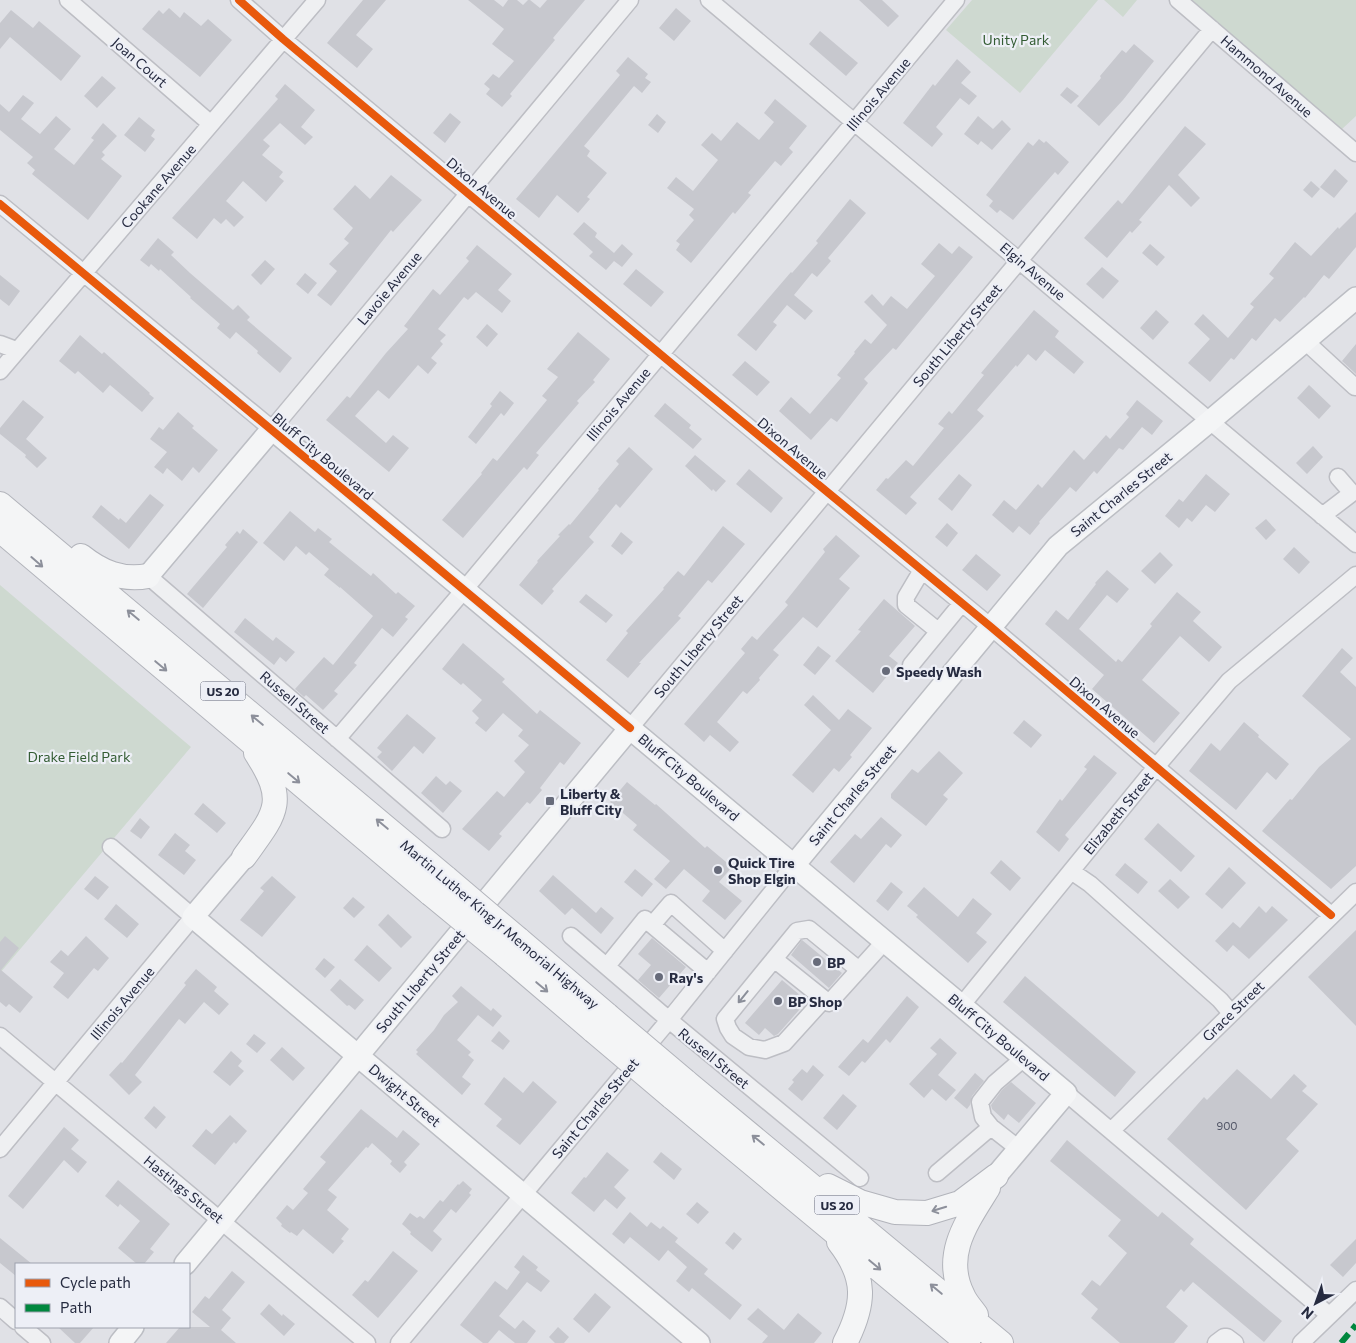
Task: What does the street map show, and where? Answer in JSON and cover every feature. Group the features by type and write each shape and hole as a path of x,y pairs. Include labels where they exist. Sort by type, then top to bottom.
{"highway":[{"path":"0,492 11,498 98,570 126,578 148,576"},
{"name":"Martin Luther King Jr Memorial Highway","path":"0,504 439,886 679,1089 824,1222 985,1339"},
{"name":"Martin Luther King Jr Memorial Highway","path":"0,530 244,735 439,886"},
{"path":"244,735 269,775 275,799 274,808 267,824 244,857"},
{"name":"Martin Luther King Jr Memorial Highway","path":"679,1089 777,1155 985,1339"},
{"path":"777,1155 826,1186 860,1202 895,1212 927,1213 960,1203 996,1176"},
{"path":"985,1339 962,1295 954,1268 957,1245 966,1223 996,1176"},
{"path":"824,1222 846,1251 858,1278 861,1300 855,1323 845,1343"}],"main road":[{"name":"Saint Charles Street","path":"794,865 1058,546 1356,298"},
{"name":"Lavoie Avenue","path":"148,576 272,429"},
{"name":"Bluff City Boulevard","path":"272,429 1066,1093"},
{"name":"South Liberty Street","path":"186,1263 630,728"},
{"name":"Illinois Avenue","path":"193,917 244,857"},
{"name":"Dwight Street","path":"193,917 699,1343"},
{"path":"996,1176 1066,1093"},
{"path":"120,1343 132,1328"}],"street":[{"name":"Joan Court","path":"68,0 211,124"},
{"name":"Dixon Avenue","path":"239,0 283,39 660,354 991,627 1332,915"},
{"name":"Cookane Avenue","path":"0,371 317,0"},
{"name":"Lavoie Avenue","path":"272,429 630,0"},
{"name":"Elgin Avenue","path":"708,0 1356,544"},
{"name":"Illinois Avenue","path":"337,739 464,590 956,0"},
{"name":"Hammond Avenue","path":"1178,0 1356,153"},
{"name":"South Liberty Street","path":"630,728 1212,29"},
{"name":"Bluff City Boulevard","path":"0,204 272,429"},
{"path":"1305,341 1355,387"},
{"path":"0,344 16,350"},
{"path":"1322,516 1352,493 1338,477"},
{"path":"922,570 906,597 906,605 938,631"},
{"name":"Elizabeth Street","path":"961,1006 1156,767 1229,681 1356,575"},
{"name":"Russell Street","path":"148,576 442,829"},
{"path":"911,665 962,603"},
{"name":"Dwight Street","path":"111,847 193,917"},
{"name":"Saint Charles Street","path":"399,1343 708,972 794,865"},
{"path":"1071,871 1097,891 1220,1000 1231,1013"},
{"name":"Grace Street","path":"1111,1131 1356,892"},
{"path":"652,925 671,903 725,951"},
{"name":"Illinois Avenue","path":"0,1149 193,917"},
{"path":"606,966 645,919 708,972"},
{"path":"824,999 784,1043 765,1050 749,1047 734,1036 728,1028 725,1019 797,931 809,929 859,970"},
{"name":"Russell Street","path":"571,936 668,1020 860,1178"},
{"path":"774,959 829,1003 885,941"},
{"name":"Hastings Street","path":"0,1036 367,1343"},
{"path":"1018,1149 991,1127 983,1117 980,1102 995,1084 1024,1058"},
{"name":"Bluff City Boulevard","path":"1066,1093 1329,1316"},
{"path":"937,1173 991,1127"},
{"path":"1301,1343 1329,1316 1349,1307 1356,1290"},
{"path":"0,1307 15,1320"},
{"path":"24,1328 42,1343"},
{"path":"1216,1343 1224,1336 1235,1343"}],"green space":[{"name":"Unity Park","path":"972,0 1098,0 1020,93 946,30"},
{"path":"1104,0 1137,0 1123,17"},
{"path":"1190,0 1356,0 1356,116 1341,130"},
{"name":"Drake Field Park","path":"0,585 191,747 0,973"}],"building":[{"path":"363,0 386,0 356,35 373,49 357,68 327,43"},
{"path":"468,0 494,0 503,7 508,0 517,0 523,5 530,0 540,8 547,0 585,0 553,38 555,40 510,94 512,96 502,107 486,94 490,89 484,84 493,74 499,78 514,61 492,44 504,29"},
{"path":"859,0 882,0 899,16 888,27"},
{"path":"169,8 180,18 184,12 201,26 208,19 232,40 200,77 142,29 159,10 163,14"},
{"path":"676,8 691,21 674,41 659,28"},
{"path":"11,10 33,28 39,21 81,56 61,81 10,37 0,49 0,23"},
{"path":"820,31 858,63 846,76 809,44"},
{"path":"1134,44 1154,61 1123,100 1099,126 1077,106 1122,50 1126,53"},
{"path":"628,57 648,74 645,78 651,82 642,93 634,86 584,146 590,151 587,156 607,173 587,197 590,199 578,213 557,195 539,218 516,199 620,75 616,71"},
{"path":"957,59 971,72 961,83 977,96 969,105 960,98 936,127 943,134 932,147 903,123 933,84 935,86"},
{"path":"102,76 116,88 97,108 84,96"},
{"path":"285,84 315,110 301,127 313,137 305,145 280,123 263,140 270,146 262,155 283,172 279,177 284,181 266,202 243,181 226,201 244,217 234,227 226,219 221,224 214,218 197,239 172,218 278,99 275,96"},
{"path":"1067,87 1079,96 1071,104 1060,95"},
{"path":"23,95 34,103 21,119 40,134 56,116 71,129 54,149 74,165 94,140 91,138 103,123 117,136 102,152 105,155 101,159 122,176 88,220 32,174 35,170 27,163 33,157 0,130 0,104 9,112"},
{"path":"775,99 807,126 789,148 793,152 781,166 775,161 748,193 751,195 735,214 733,212 691,263 676,250 680,244 676,241 694,220 689,215 694,209 667,188 676,177 693,191 718,160 701,145 712,133 721,141 737,122 759,140 774,122 764,113"},
{"path":"450,113 461,122 445,143 433,133"},
{"path":"657,114 666,122 658,133 648,125"},
{"path":"978,116 993,129 1002,120 1011,129 992,150 981,141 978,145 964,134"},
{"path":"139,117 155,130 151,136 155,139 145,152 124,135"},
{"path":"1185,126 1206,144 1178,175 1200,198 1191,207 1169,185 1139,220 1142,222 1132,233 1130,231 1107,258 1084,238 1118,200 1122,204"},
{"path":"1039,139 1044,143 1046,141 1069,162 1058,175 1055,172 1013,220 1000,210 997,213 989,206 993,201 986,195 1028,142 1033,146"},
{"path":"1335,169 1348,181 1334,198 1320,187"},
{"path":"391,175 422,200 393,232 391,230 331,306 317,295 337,271 329,264 349,243 344,239 353,228 333,209 355,185 370,199"},
{"path":"1311,181 1320,189 1312,198 1303,190"},
{"path":"850,199 866,213 828,258 831,261 817,277 812,273 794,295 813,311 805,320 787,305 773,322 777,325 756,351 737,335 818,243 816,241"},
{"path":"1356,212 1356,247 1329,279 1324,275 1305,298 1280,322 1275,318 1256,341 1252,338 1234,360 1231,358 1210,382 1188,363 1210,339 1194,324 1203,314 1228,338 1254,307 1250,304 1274,278 1269,274 1295,242 1311,256 1338,227 1339,229"},
{"path":"584,222 597,233 595,237 614,253 622,244 633,254 622,267 614,261 606,270 589,256 593,252 573,234"},
{"path":"158,238 174,252 171,255 190,273 233,310 238,305 250,317 247,320 292,358 280,373 236,332 230,339 217,328 220,324 160,269 159,271 151,264 149,267 140,260"},
{"path":"939,243 952,254 959,246 973,257 896,350 893,348 864,379 868,383 837,422 831,418 811,440 779,411 791,397 810,414 841,378 837,375 865,339 871,344 887,325 864,302 872,294 883,306 891,296 907,309 935,276 921,264"},
{"path":"1150,244 1165,257 1157,266 1142,253"},
{"path":"477,245 512,274 498,290 511,301 502,313 476,292 468,300 464,297 438,329 446,335 440,341 443,344 431,358 437,363 428,374 418,365 389,399 378,390 355,416 386,443 393,435 409,448 389,472 326,420 347,396 350,398 408,329 404,326 433,289 440,295 469,261 466,258"},
{"path":"265,260 275,269 261,285 251,275"},
{"path":"1102,267 1119,281 1103,299 1086,284"},
{"path":"636,269 664,292 651,307 623,284"},
{"path":"305,273 317,283 308,294 296,284"},
{"path":"0,275 20,291 9,306 0,299"},
{"path":"1034,310 1059,331 1055,337 1084,362 1074,374 1045,350 1036,361 1028,354 977,410 984,416 910,497 917,503 906,515 876,490 906,460 913,466 944,428 938,424 949,411 952,414 984,375 981,373"},
{"path":"1156,310 1169,322 1153,340 1140,328"},
{"path":"487,324 498,334 487,347 476,337"},
{"path":"578,332 610,359 593,380 595,382 577,401 579,403 536,453 539,455 527,470 524,467 463,538 442,520 482,474 493,458 497,461 547,400 542,396 558,377 547,369"},
{"path":"80,335 102,354 104,352 150,393 154,398 142,412 110,385 103,393 78,371 75,374 59,361"},
{"path":"1356,344 1356,374 1342,361"},
{"path":"745,361 770,382 757,396 732,375"},
{"path":"1309,385 1331,406 1319,419 1297,398"},
{"path":"500,391 514,403 504,416 501,413 476,444 468,437 492,406 490,404"},
{"path":"23,400 44,417 26,439 47,458 37,468 25,457 26,455 0,434 0,428"},
{"path":"1137,400 1163,421 1152,435 1142,427 1123,450 1119,448 1097,474 1094,471 1076,492 1070,487 1030,535 1019,526 1013,533 992,515 1004,500 1016,510 1038,484 1042,488 1074,450 1084,460 1106,435 1110,439 1129,417 1126,414"},
{"path":"665,403 691,425 689,428 702,439 693,449 654,416"},
{"path":"178,412 194,426 192,428 218,450 199,473 193,467 182,481 167,468 163,474 154,467 167,452 150,439 159,427 163,430"},
{"path":"1313,446 1323,457 1307,474 1296,463"},
{"path":"629,447 653,469 620,508 616,504 589,537 594,542 552,589 554,591 542,605 519,585 537,561 560,536 558,535 570,525 599,490 619,464 616,461"},
{"path":"695,455 726,481 716,492 713,489 712,491 685,466"},
{"path":"749,469 783,498 771,513 736,484"},
{"path":"959,474 972,485 952,511 938,499"},
{"path":"1206,474 1230,494 1215,512 1206,505 1192,522 1187,518 1179,528 1165,516 1179,499 1183,502"},
{"path":"150,494 164,505 129,549 92,517 101,505 119,520 120,518 126,523"},
{"path":"290,511 315,532 318,528 332,539 329,542 371,576 373,573 396,594 398,592 415,606 405,617 408,619 393,637 382,628 354,663 357,665 334,691 338,694 323,710 306,695 304,697 295,689 324,657 333,665 373,616 324,575 329,569 309,552 306,555 296,546 284,561 263,543"},
{"path":"1266,519 1276,530 1266,540 1255,528"},
{"path":"947,523 958,533 947,547 935,537"},
{"path":"723,526 745,544 712,583 708,580 678,616 681,618 639,663 641,663 628,678 606,660 628,633 626,631 663,588 678,571 684,576"},
{"path":"243,529 258,542 203,608 187,594 227,547 225,545 237,531 240,534"},
{"path":"621,532 633,542 622,555 611,546"},
{"path":"836,535 860,556 839,579 850,588 817,628 803,617 773,650 779,655 759,678 760,680 747,694 743,691 717,722 739,742 730,752 710,735 704,742 684,724 745,653 741,649 752,636 757,640 788,605 785,602 825,552 823,549"},
{"path":"1294,547 1310,562 1299,574 1283,559"},
{"path":"1160,552 1173,565 1155,584 1141,571"},
{"path":"976,554 1001,575 987,591 962,570"},
{"path":"1107,570 1129,589 1117,603 1107,595 1079,629 1116,662 1118,659 1122,662 1177,592 1201,612 1193,621 1222,647 1209,662 1180,636 1142,680 1180,713 1154,743 1092,689 1104,675 1045,624 1056,610 1068,620"},
{"path":"586,594 613,615 606,623 579,602"},
{"path":"884,599 915,626 889,656 898,663 873,693 835,661 861,631 858,630"},
{"path":"245,618 273,641 276,637 295,652 286,662 280,657 274,665 234,632"},
{"path":"463,643 505,679 502,682 537,714 540,710 581,743 564,765 560,762 540,788 542,790 530,804 527,802 499,834 502,836 489,851 462,829 497,791 504,797 525,772 514,761 529,745 518,736 523,730 503,713 486,732 475,723 479,718 472,711 482,700 463,683 461,685 442,669"},
{"path":"818,646 831,656 815,675 803,665"},
{"path":"1342,648 1353,658 1340,672 1356,687 1356,866 1331,889 1262,831 1290,799 1292,800 1319,767 1351,739 1302,696"},
{"path":"813,695 839,720 848,709 872,728 839,772 834,768 813,793 792,775 831,730 804,705"},
{"path":"407,714 436,738 423,754 414,746 392,771 377,757 382,752 377,748"},
{"path":"1024,720 1042,735 1031,748 1013,733"},
{"path":"1244,722 1289,764 1276,780 1267,772 1236,810 1189,771 1211,743 1220,751"},
{"path":"939,751 963,773 943,795 948,799 926,826 891,798 891,794 912,769 918,773"},
{"path":"1094,755 1117,773 1065,835 1069,839 1059,852 1036,832 1060,799 1062,801 1087,769 1084,767"},
{"path":"436,776 446,785 450,781 462,791 443,813 421,793"},
{"path":"627,782 656,804 705,848 707,846 732,867 719,882 742,901 725,920 702,901 710,891 684,869 666,889 654,879 670,861 633,830 637,825 610,802"},
{"path":"203,803 226,823 217,833 194,814"},
{"path":"881,817 902,835 891,848 886,844 854,883 830,862 855,834 861,839"},
{"path":"140,818 150,827 141,839 130,831"},
{"path":"1158,823 1195,856 1181,872 1144,839"},
{"path":"175,833 190,845 185,851 196,860 184,875 158,855"},
{"path":"1001,860 1021,878 1010,891 990,873"},
{"path":"1125,863 1148,882 1138,894 1115,875"},
{"path":"1229,867 1246,883 1222,909 1205,894"},
{"path":"635,869 653,884 642,897 624,882"},
{"path":"553,875 596,913 601,907 614,918 601,934 572,908 565,915 539,891"},
{"path":"95,876 109,887 98,900 84,889"},
{"path":"272,876 296,897 262,937 240,920 264,891 260,888"},
{"path":"1170,879 1190,897 1178,909 1158,891"},
{"path":"891,882 903,892 888,911 876,901"},
{"path":"924,887 958,917 973,898 992,914 976,933 987,942 968,963 916,917 918,915 907,906"},
{"path":"353,897 365,907 354,918 343,908"},
{"path":"116,904 139,924 127,938 104,919"},
{"path":"1259,906 1266,913 1272,906 1288,920 1249,959 1233,945 1227,952 1215,941 1233,922 1240,928"},
{"path":"388,914 412,937 401,948 378,925"},
{"path":"1356,930 1356,1026 1308,977"},
{"path":"5,936 19,948 1,970 33,997 20,1013 9,1004 6,1007 0,1002 0,942"},
{"path":"86,936 109,958 98,971 94,968 68,999 53,987 64,973 50,962 61,950 68,956"},
{"path":"652,938 686,967 659,998 638,980 651,965 638,954"},
{"path":"802,940 842,973 829,988 791,955"},
{"path":"367,945 392,968 379,982 354,960"},
{"path":"324,958 335,967 325,978 315,969"},
{"path":"196,969 217,987 214,991 229,1004 219,1015 204,1002 185,1024 179,1019 135,1075 142,1082 129,1095 109,1075 122,1063 186,985 184,983"},
{"path":"1025,976 1136,1072 1115,1097 1003,1002"},
{"path":"340,979 364,1000 355,1010 349,1005 347,1006 330,990"},
{"path":"782,980 807,1001 778,1034 774,1036 765,1028 759,1035 745,1023"},
{"path":"461,986 491,1011 493,1008 502,1016 493,1027 478,1015 457,1040 471,1052 468,1055 474,1060 462,1077 471,1084 462,1095 416,1054 418,1052 416,1050 434,1030 444,1015 458,1002 452,996"},
{"path":"907,996 919,1007 890,1043 886,1039 865,1063 862,1061 849,1076 838,1067 863,1039 868,1043"},
{"path":"499,1031 510,1041 503,1050 491,1041"},
{"path":"254,1034 266,1043 257,1053 246,1044"},
{"path":"940,1038 957,1053 938,1075 956,1090 946,1101 932,1089 924,1098 909,1084 937,1054 930,1048"},
{"path":"282,1047 305,1068 293,1081 270,1060"},
{"path":"231,1051 242,1061 238,1066 244,1071 230,1086 213,1072"},
{"path":"813,1065 824,1075 802,1101 788,1089 794,1082 792,1080 802,1069 807,1073"},
{"path":"1237,1069 1271,1099 1294,1074 1307,1086 1302,1091 1318,1104 1286,1139 1299,1151 1246,1210 1167,1139 1204,1097 1207,1100"},
{"path":"975,1073 984,1081 972,1096 967,1109 954,1098"},
{"path":"504,1077 523,1093 533,1081 557,1102 520,1145 496,1126 502,1119 484,1104"},
{"path":"1011,1082 1036,1103 1019,1123 1008,1114 1004,1120 992,1109 991,1105 1002,1090"},
{"path":"843,1094 857,1106 837,1130 823,1118"},
{"path":"154,1106 166,1117 156,1129 144,1118"},
{"path":"361,1109 397,1138 403,1130 420,1144 404,1162 407,1165 400,1173 390,1164 392,1161 372,1143 368,1148 366,1147 328,1190 337,1197 327,1210 349,1229 341,1239 344,1241 333,1254 303,1229 297,1236 290,1233 281,1226 282,1224 276,1218 287,1205 293,1210 308,1193 303,1189 326,1162 320,1157"},
{"path":"230,1115 247,1131 236,1144 234,1142 215,1165 192,1146 206,1129 212,1134"},
{"path":"64,1127 79,1140 71,1149 87,1162 78,1173 64,1160 23,1209 8,1196"},
{"path":"1067,1140 1158,1217 1162,1212 1194,1239 1190,1244 1282,1321 1264,1342 1193,1282 1184,1292 1181,1289 1166,1307 1188,1326 1174,1343 1120,1343 1091,1318 1098,1309 1081,1294 1092,1280 1100,1286 1127,1253 1108,1236 1121,1220 1050,1161"},
{"path":"607,1152 629,1170 614,1187 626,1198 617,1209 605,1199 594,1212 571,1193"},
{"path":"661,1152 682,1169 674,1180 653,1162"},
{"path":"118,1180 170,1224 150,1249 154,1252 145,1263 136,1263 118,1248 140,1221 120,1204 118,1207 105,1196"},
{"path":"463,1181 472,1189 469,1193 471,1195 456,1213 451,1209 433,1231 442,1239 432,1252 410,1234 411,1232 402,1224 410,1213 417,1218 420,1216 424,1219 440,1200 443,1202 458,1184"},
{"path":"697,1202 709,1212 698,1224 686,1214"},
{"path":"630,1212 647,1227 651,1222 660,1229 663,1226 678,1238 675,1242 708,1269 704,1274 742,1305 730,1320 692,1288 689,1292 676,1281 687,1267 668,1250 659,1261 630,1237 624,1244 612,1234"},
{"path":"734,1232 742,1239 733,1250 725,1243"},
{"path":"0,1238 31,1263 15,1263 15,1275 0,1263"},
{"path":"1356,1239 1356,1263 1343,1277 1330,1265"},
{"path":"393,1251 418,1271 378,1318 352,1295 365,1280 368,1282"},
{"path":"523,1255 538,1267 536,1270 550,1281 541,1292 527,1282 499,1316 515,1329 523,1320 536,1331 527,1343 515,1343 499,1330 488,1343 483,1343 460,1325 495,1281 507,1290 520,1272 514,1267"},
{"path":"232,1271 245,1282 222,1310 231,1318 221,1330 236,1343 166,1343 179,1328 210,1327 192,1312 205,1296 209,1299"},
{"path":"595,1293 611,1307 589,1333 573,1319"},
{"path":"269,1304 282,1316 283,1314 295,1324 284,1336 260,1314"},
{"path":"758,1308 784,1330 798,1313 822,1333 814,1343 762,1343 768,1336 747,1319"},
{"path":"558,1327 569,1337 564,1343 555,1343 549,1337"},
{"path":"59,1328 93,1328 80,1343 75,1343"}],"marked path":[{"path":"1341,1343 1356,1325"}],"cycle path":[{"path":"239,0 283,39 677,368 991,627 1331,915"},
{"path":"0,204 630,728"}],"place":[{"name":"Speedy Wash","path":"886,671"},
{"name":"Liberty & Bluff City","path":"550,801"},
{"name":"Quick Tire Shop Elgin","path":"718,870"},
{"name":"BP","path":"817,962"},
{"name":"Ray's","path":"659,977"},
{"name":"BP Shop","path":"778,1001"}]}
